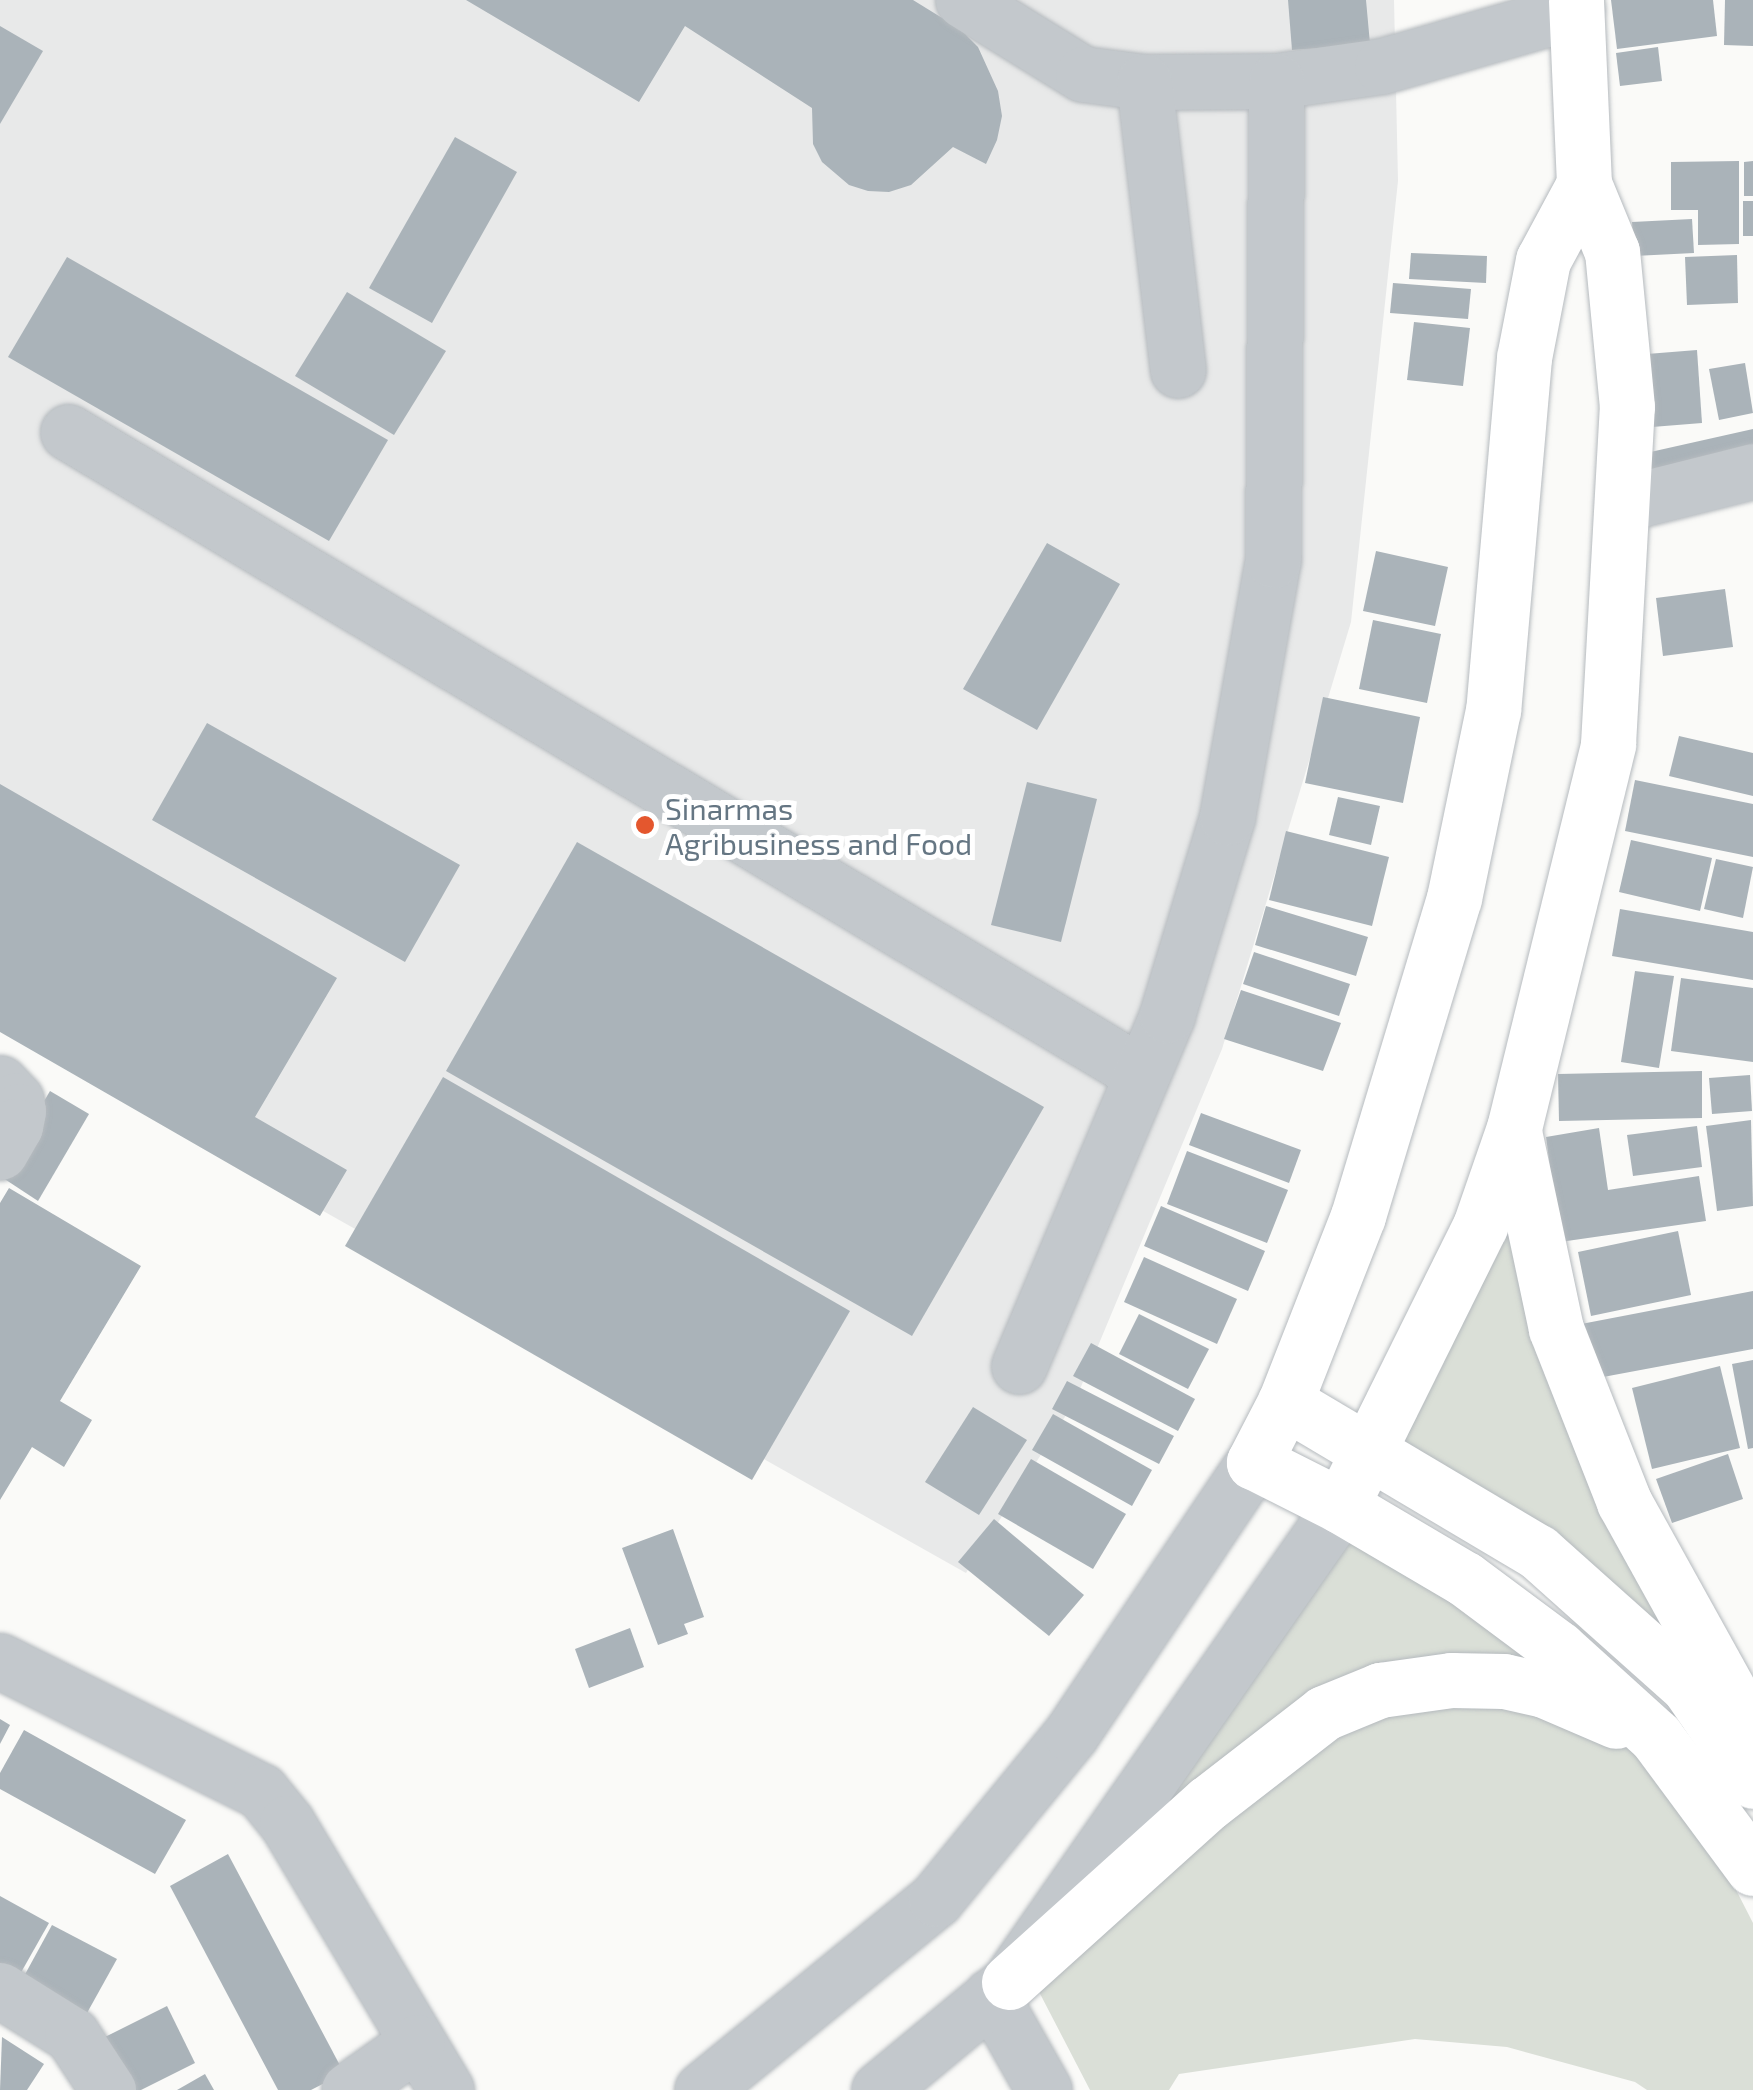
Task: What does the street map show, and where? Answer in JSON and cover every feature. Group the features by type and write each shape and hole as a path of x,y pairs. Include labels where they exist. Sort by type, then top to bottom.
{"main road":[{"path":"1341,1506 1480,1226 1514,1128 1608,744 1627,406 1620,303 1612,252 1584,184 1576,5"},
{"path":"1584,184 1543,260 1524,358 1493,710 1454,898 1358,1216 1285,1402 1254,1462 1341,1506 1465,1578 1560,1649 1656,1737 1753,1868"},
{"path":"1514,1128 1532,1231 1556,1329 1624,1502 1753,1736"},
{"path":"1285,1402 1538,1552 1688,1686 1753,1781"},
{"path":"1000,1989 1208,1803 1324,1712 1380,1690 1451,1680 1504,1681 1544,1690 1656,1737"}],"street":[{"path":"963,0 1083,74 1144,82 1276,82 1382,66 1576,5"},
{"path":"1144,82 1178,370"},
{"path":"1019,1366 1167,1016 1227,817 1273,560 1276,82"},
{"path":"68,432 1142,1074"},
{"path":"1622,504 1753,471"},
{"path":"0,1083 16,1100 18,1111 15,1126 0,1152"},
{"path":"702,2090 936,1899 1072,1734 1254,1462"},
{"path":"879,2090 1000,1989 1341,1506"},
{"path":"0,1661 262,1791 287,1823 446,2090"},
{"path":"1000,1989 1044,2090"},
{"path":"0,1990 72,2035 108,2090"},
{"path":"349,2090 417,2042"}],"shaded area":[{"name":"Sinarmas Agribusiness and Food","path":"0,0 1394,0 1398,181 1351,622 1222,1049 1075,1401 966,1573 0,1029"},
{"path":"1514,1128 1531,1231 1753,1758 1538,1552 1371,1451"},
{"path":"1341,1506 1656,1737 1643,1763 1710,1839 1753,1923 1753,2090 1647,2090 1635,2082 1507,2047 1415,2039 1179,2074 1169,2090 1090,2090 1036,1986 1009,1982"}],"building":[{"path":"466,0 913,0 960,29 978,47 998,91 1002,116 997,140 986,164 953,147 911,185 889,192 868,191 849,185 822,162 813,144 812,108 685,26 639,102"},
{"path":"1288,0 1366,0 1370,44 1292,50"},
{"path":"1611,0 1713,0 1717,36 1617,49"},
{"path":"1725,0 1753,0 1753,46 1724,45"},
{"path":"0,26 43,51 0,124"},
{"path":"1658,47 1662,81 1620,86 1616,53"},
{"path":"455,137 517,172 432,323 369,288"},
{"path":"1739,161 1739,244 1698,245 1698,210 1671,210 1671,162"},
{"path":"1753,161 1753,196 1744,196 1744,162"},
{"path":"1743,201 1753,201 1753,236 1743,236"},
{"path":"1692,219 1694,253 1634,256 1632,222"},
{"path":"1411,253 1487,256 1486,283 1409,279"},
{"path":"1737,255 1738,303 1687,305 1685,257"},
{"path":"67,257 388,440 329,541 8,357"},
{"path":"1393,283 1471,289 1468,319 1390,313"},
{"path":"347,292 446,351 394,435 295,376"},
{"path":"1414,322 1470,328 1463,386 1407,380"},
{"path":"1697,350 1702,423 1652,427 1647,354"},
{"path":"1745,363 1753,413 1719,420 1709,369"},
{"path":"1753,429 1753,460 1653,482 1646,453"},
{"path":"1047,543 1120,584 1037,730 963,689"},
{"path":"1376,551 1448,567 1435,626 1363,611"},
{"path":"1725,589 1733,647 1663,656 1656,598"},
{"path":"1373,620 1441,634 1427,703 1359,689"},
{"path":"1323,697 1420,717 1403,803 1305,783"},
{"path":"207,723 460,865 405,962 152,820"},
{"path":"1679,736 1753,753 1753,796 1669,776"},
{"path":"1635,780 1753,804 1753,857 1625,831"},
{"path":"1027,782 1097,799 1061,942 991,925"},
{"path":"0,784 337,978 255,1117 347,1170 320,1216 0,1032"},
{"path":"1338,797 1380,806 1371,845 1329,835"},
{"path":"1286,831 1389,857 1372,926 1269,900"},
{"path":"1631,840 1712,858 1700,911 1619,892"},
{"path":"577,842 1044,1107 912,1336 446,1071"},
{"path":"1716,859 1753,867 1743,918 1704,909"},
{"path":"1266,906 1368,937 1356,976 1255,945"},
{"path":"1620,909 1753,932 1753,980 1612,956"},
{"path":"1254,952 1350,984 1339,1016 1243,984"},
{"path":"1635,971 1674,976 1659,1068 1621,1062"},
{"path":"1681,978 1753,988 1753,1062 1671,1051"},
{"path":"1241,990 1341,1023 1323,1071 1224,1039"},
{"path":"1702,1071 1702,1118 1559,1121 1558,1074"},
{"path":"1750,1075 1752,1111 1712,1114 1709,1078"},
{"path":"443,1077 850,1311 752,1480 345,1246"},
{"path":"50,1091 89,1114 38,1201 0,1176"},
{"path":"1201,1113 1301,1150 1289,1183 1189,1145"},
{"path":"1751,1120 1753,1206 1717,1211 1706,1126"},
{"path":"1697,1126 1702,1167 1633,1176 1627,1135"},
{"path":"1599,1128 1608,1190 1699,1176 1706,1221 1560,1242 1546,1137"},
{"path":"1187,1151 1288,1190 1267,1243 1167,1204"},
{"path":"9,1188 141,1266 60,1401 92,1420 64,1467 32,1447 0,1500 0,1203"},
{"path":"1161,1206 1265,1251 1248,1291 1144,1246"},
{"path":"1678,1231 1691,1295 1591,1316 1578,1252"},
{"path":"1144,1257 1237,1299 1217,1344 1124,1302"},
{"path":"1753,1291 1753,1349 1587,1380 1576,1325"},
{"path":"1139,1314 1209,1349 1188,1389 1119,1354"},
{"path":"1091,1343 1195,1399 1178,1431 1073,1376"},
{"path":"1753,1360 1753,1448 1748,1449 1732,1364"},
{"path":"1720,1366 1740,1448 1652,1469 1632,1388"},
{"path":"1067,1381 1174,1436 1159,1464 1052,1409"},
{"path":"973,1407 1027,1440 979,1515 925,1482"},
{"path":"1053,1414 1152,1470 1132,1506 1032,1450"},
{"path":"1728,1454 1743,1499 1672,1523 1656,1479"},
{"path":"1031,1459 1126,1514 1093,1569 998,1514"},
{"path":"994,1519 1084,1595 1049,1636 958,1562"},
{"path":"673,1529 704,1617 684,1624 688,1634 658,1645 622,1548"},
{"path":"630,1628 644,1667 589,1688 575,1649"},
{"path":"0,1719 10,1725 0,1744"},
{"path":"24,1730 186,1820 155,1874 0,1789 0,1773"},
{"path":"228,1854 344,2073 311,2090 278,2090 170,1886"},
{"path":"0,1896 49,1923 19,1976 0,1966"},
{"path":"52,1925 117,1959 87,2013 23,1978"},
{"path":"167,2006 195,2063 141,2090 129,2090 103,2038"},
{"path":"2,2037 44,2064 27,2090 0,2090"},
{"path":"205,2074 214,2090 177,2090"}],"place":[{"name":"Sinarmas Agribusiness and Food","path":"645,825"}]}
